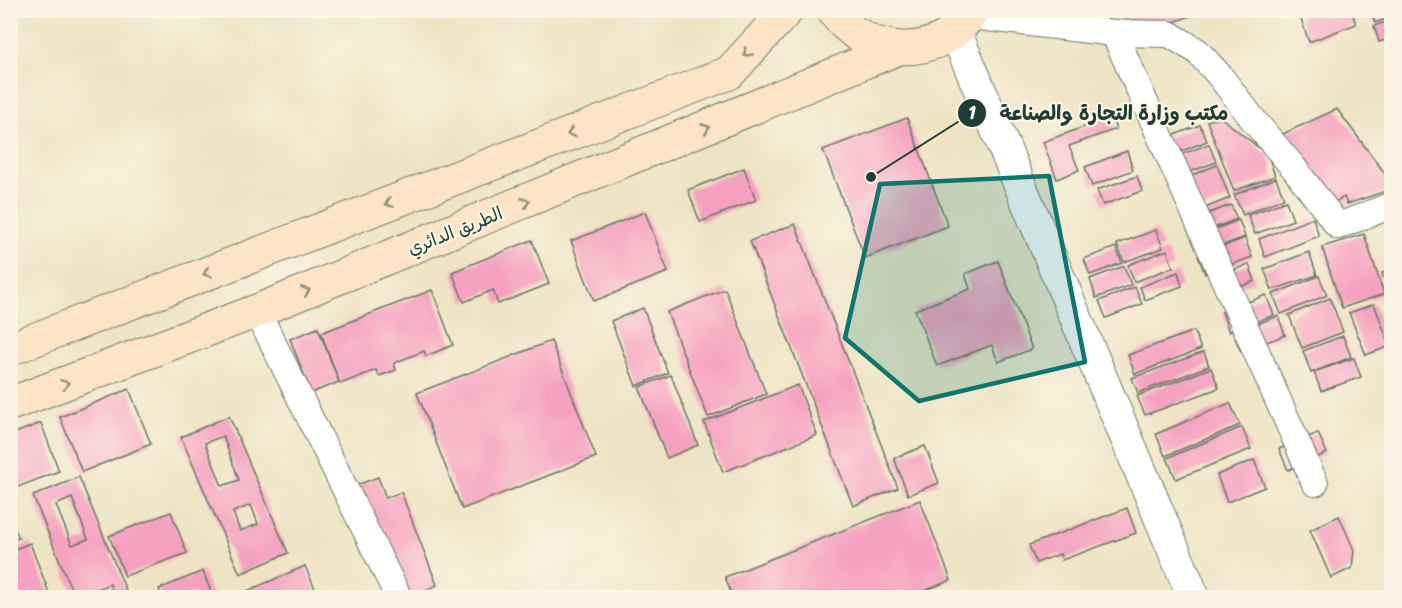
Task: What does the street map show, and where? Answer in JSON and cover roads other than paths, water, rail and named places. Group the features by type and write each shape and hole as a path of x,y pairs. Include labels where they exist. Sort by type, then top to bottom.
{"main road":[{"path":"10,349 729,73 787,10"},
{"path":"833,10 855,34 874,44 896,49 917,48 937,42 966,19"},
{"name":"الطريق الدائري","path":"10,404 258,311 896,49"}],"street":[{"path":"1194,597 966,19 1114,33 1169,34 1197,51 1219,75 1338,226 1392,205"},
{"path":"1114,33 1315,483"},
{"path":"258,311 399,597"}],"place":[{"name":"مكتب وزارة التجارة والصناعة","path":"871,177"}]}
